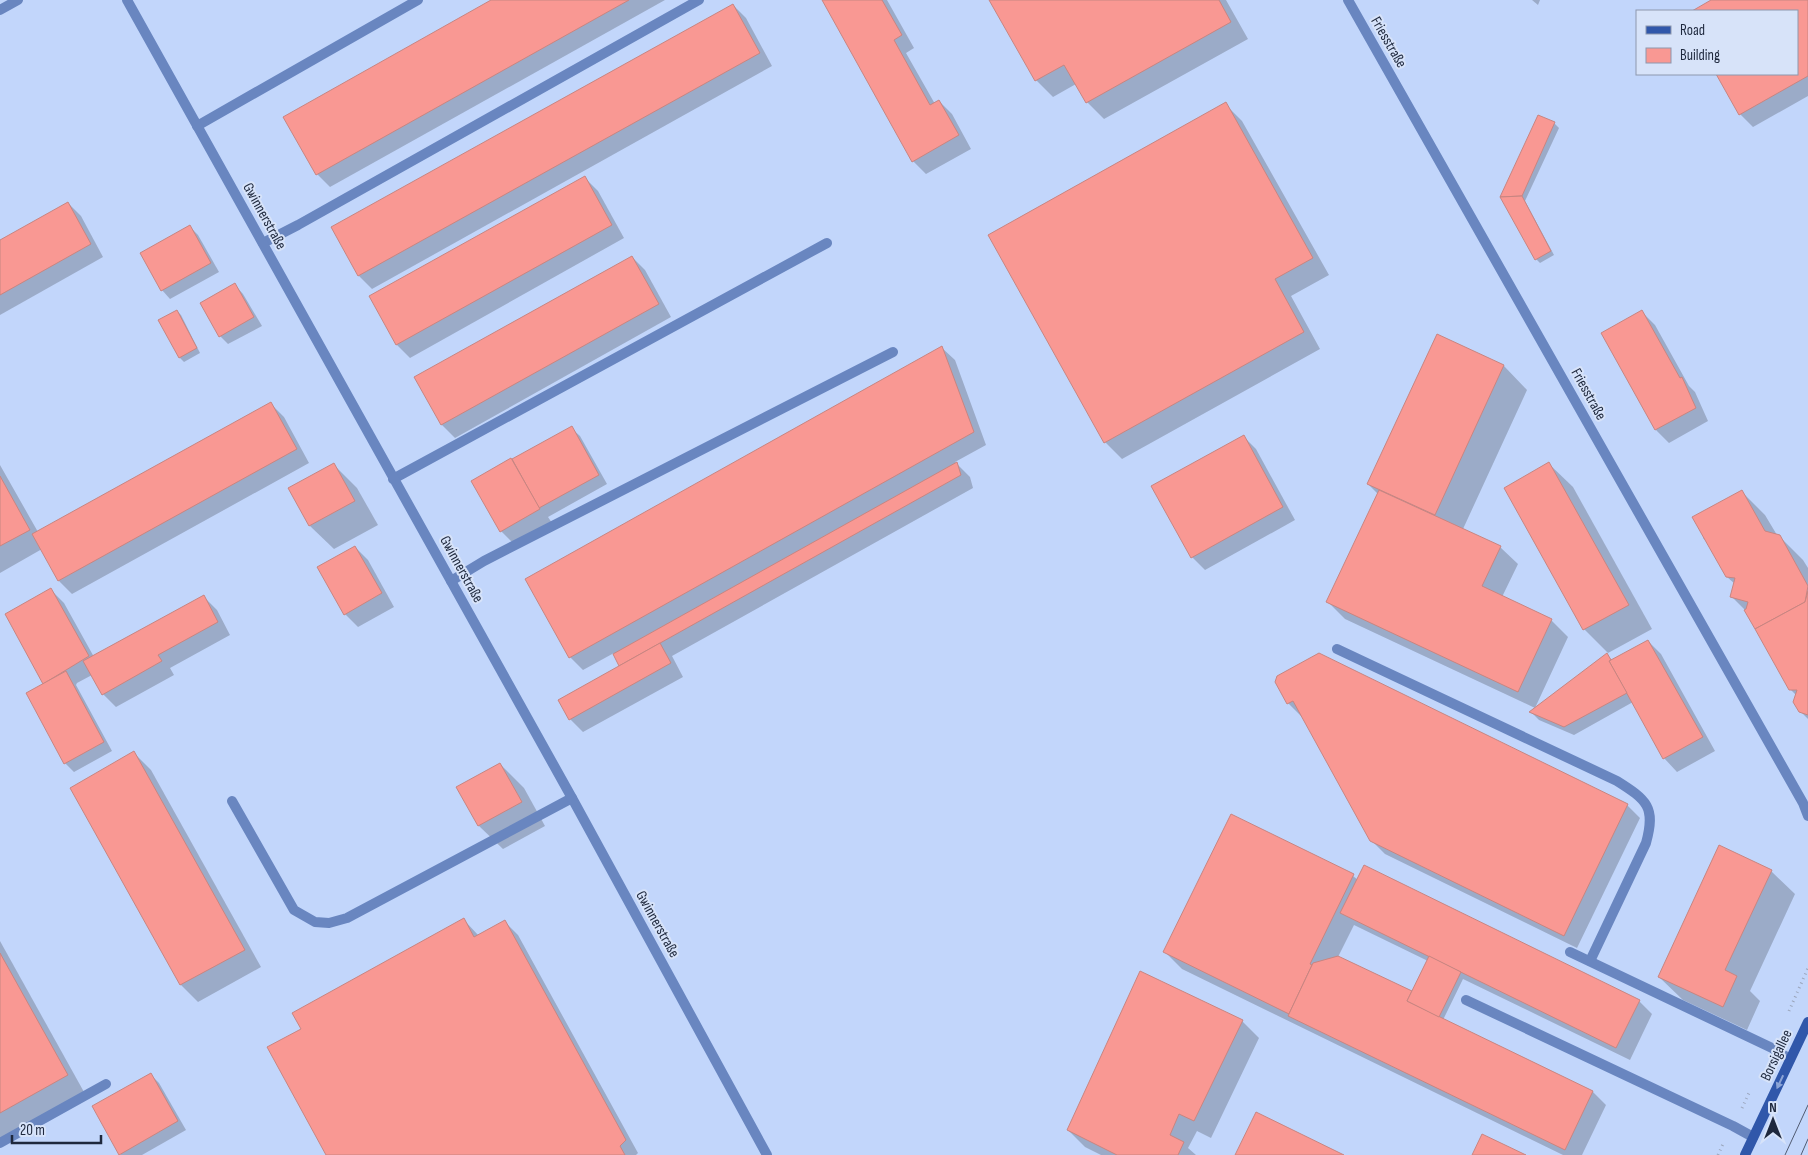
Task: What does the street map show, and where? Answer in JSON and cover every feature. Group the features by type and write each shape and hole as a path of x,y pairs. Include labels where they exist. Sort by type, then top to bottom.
{"main road":[{"name":"Borsigallee","path":"1745,1155 1808,1022"}],"street":[{"path":"0,10 18,0"},
{"name":"Gwinnerstraße","path":"127,0 572,798 767,1155"},
{"path":"197,126 418,0"},
{"path":"263,243 700,0"},
{"name":"Friesstraße","path":"1348,0 1805,804 1808,816"},
{"path":"393,479 827,243"},
{"path":"451,581 493,556 893,352"},
{"path":"1337,649 1617,781 1638,794 1647,804 1650,828 1646,843 1590,961"},
{"path":"232,801 294,910 315,922 329,923 347,918 572,798"},
{"path":"1570,952 1772,1048 1790,1059"},
{"path":"1466,1000 1753,1137"},
{"path":"0,1143 106,1084"}],"shaded area":[{"path":"0,0 1808,0 1808,1155 0,1155"}],"building":[{"path":"491,0 629,0 316,175 283,117"},
{"path":"822,0 882,0 902,35 894,40 930,105 939,100 959,135 912,162"},
{"path":"989,0 1219,0 1231,22 1086,103 1064,65 1035,81"},
{"path":"1711,0 1808,0 1808,76 1739,115 1717,75 1798,75 1798,10 1694,10"},
{"path":"733,4 760,53 358,276 331,227"},
{"path":"1226,102 1313,258 1275,279 1304,332 1104,443 988,235"},
{"path":"1538,115 1555,122 1522,196 1500,197"},
{"path":"585,176 612,225 396,345 369,296"},
{"path":"1522,196 1551,251 1535,260 1500,197"},
{"path":"68,202 91,244 0,295 0,240"},
{"path":"190,225 211,263 161,291 140,253"},
{"path":"632,256 659,304 441,425 414,377"},
{"path":"235,283 254,317 219,337 200,303"},
{"path":"177,310 197,348 179,358 158,320"},
{"path":"1642,310 1680,378 1682,377 1696,408 1655,430 1601,333"},
{"path":"1437,334 1504,365 1435,515 1367,484"},
{"path":"942,346 974,432 569,658 525,579"},
{"path":"271,402 297,449 58,581 32,534"},
{"path":"572,426 599,475 539,508 512,459"},
{"path":"1244,435 1283,507 1191,558 1151,486"},
{"path":"511,458 540,509 500,532 471,481"},
{"path":"957,462 961,475 619,666 613,654"},
{"path":"1549,462 1629,605 1583,630 1504,488"},
{"path":"334,463 355,501 309,526 288,488"},
{"path":"0,476 30,530 0,546"},
{"path":"1379,490 1501,546 1482,586 1552,619 1518,692 1326,602"},
{"path":"1742,490 1765,531 1780,535 1808,586 1805,602 1755,629 1744,610 1748,602 1730,597 1735,578 1726,577 1692,517"},
{"path":"355,546 382,593 344,615 317,567"},
{"path":"51,588 89,656 43,684 5,614"},
{"path":"1808,591 1808,715 1799,712 1793,702 1797,690 1789,690 1755,629 1805,602"},
{"path":"204,595 218,622 158,655 162,661 102,695 83,661"},
{"path":"1648,640 1703,737 1663,759 1609,661"},
{"path":"660,643 671,663 569,720 558,700"},
{"path":"1319,653 1628,804 1564,936 1370,841 1293,701 1287,704 1275,682 1277,676"},
{"path":"1607,653 1611,660 1609,661 1627,693 1564,727 1529,712"},
{"path":"66,671 104,742 64,764 26,693"},
{"path":"134,751 245,950 180,985 70,788"},
{"path":"500,763 522,802 478,826 456,787"},
{"path":"1231,814 1354,874 1310,964 1312,965 1289,1014 1163,952"},
{"path":"1719,845 1772,870 1725,970 1737,976 1723,1007 1658,977"},
{"path":"1364,865 1640,1000 1616,1048 1340,913"},
{"path":"464,918 474,937 505,920 626,1140 620,1146 625,1155 326,1155 267,1047 301,1029 292,1013"},
{"path":"0,953 68,1075 0,1113"},
{"path":"1338,956 1412,991 1407,1001 1593,1091 1565,1150 1288,1016 1313,963"},
{"path":"1429,956 1461,972 1439,1017 1407,1001"},
{"path":"1140,971 1243,1020 1194,1121 1179,1114 1170,1135 1184,1142 1178,1155 1117,1155 1067,1130"},
{"path":"151,1073 178,1121 119,1155 92,1106"},
{"path":"1256,1112 1344,1155 1235,1155"},
{"path":"1482,1134 1526,1155 1472,1155"}],"tram line":[{"path":"1785,1155 1808,1105"},
{"path":"1801,1155 1808,1139"}]}
